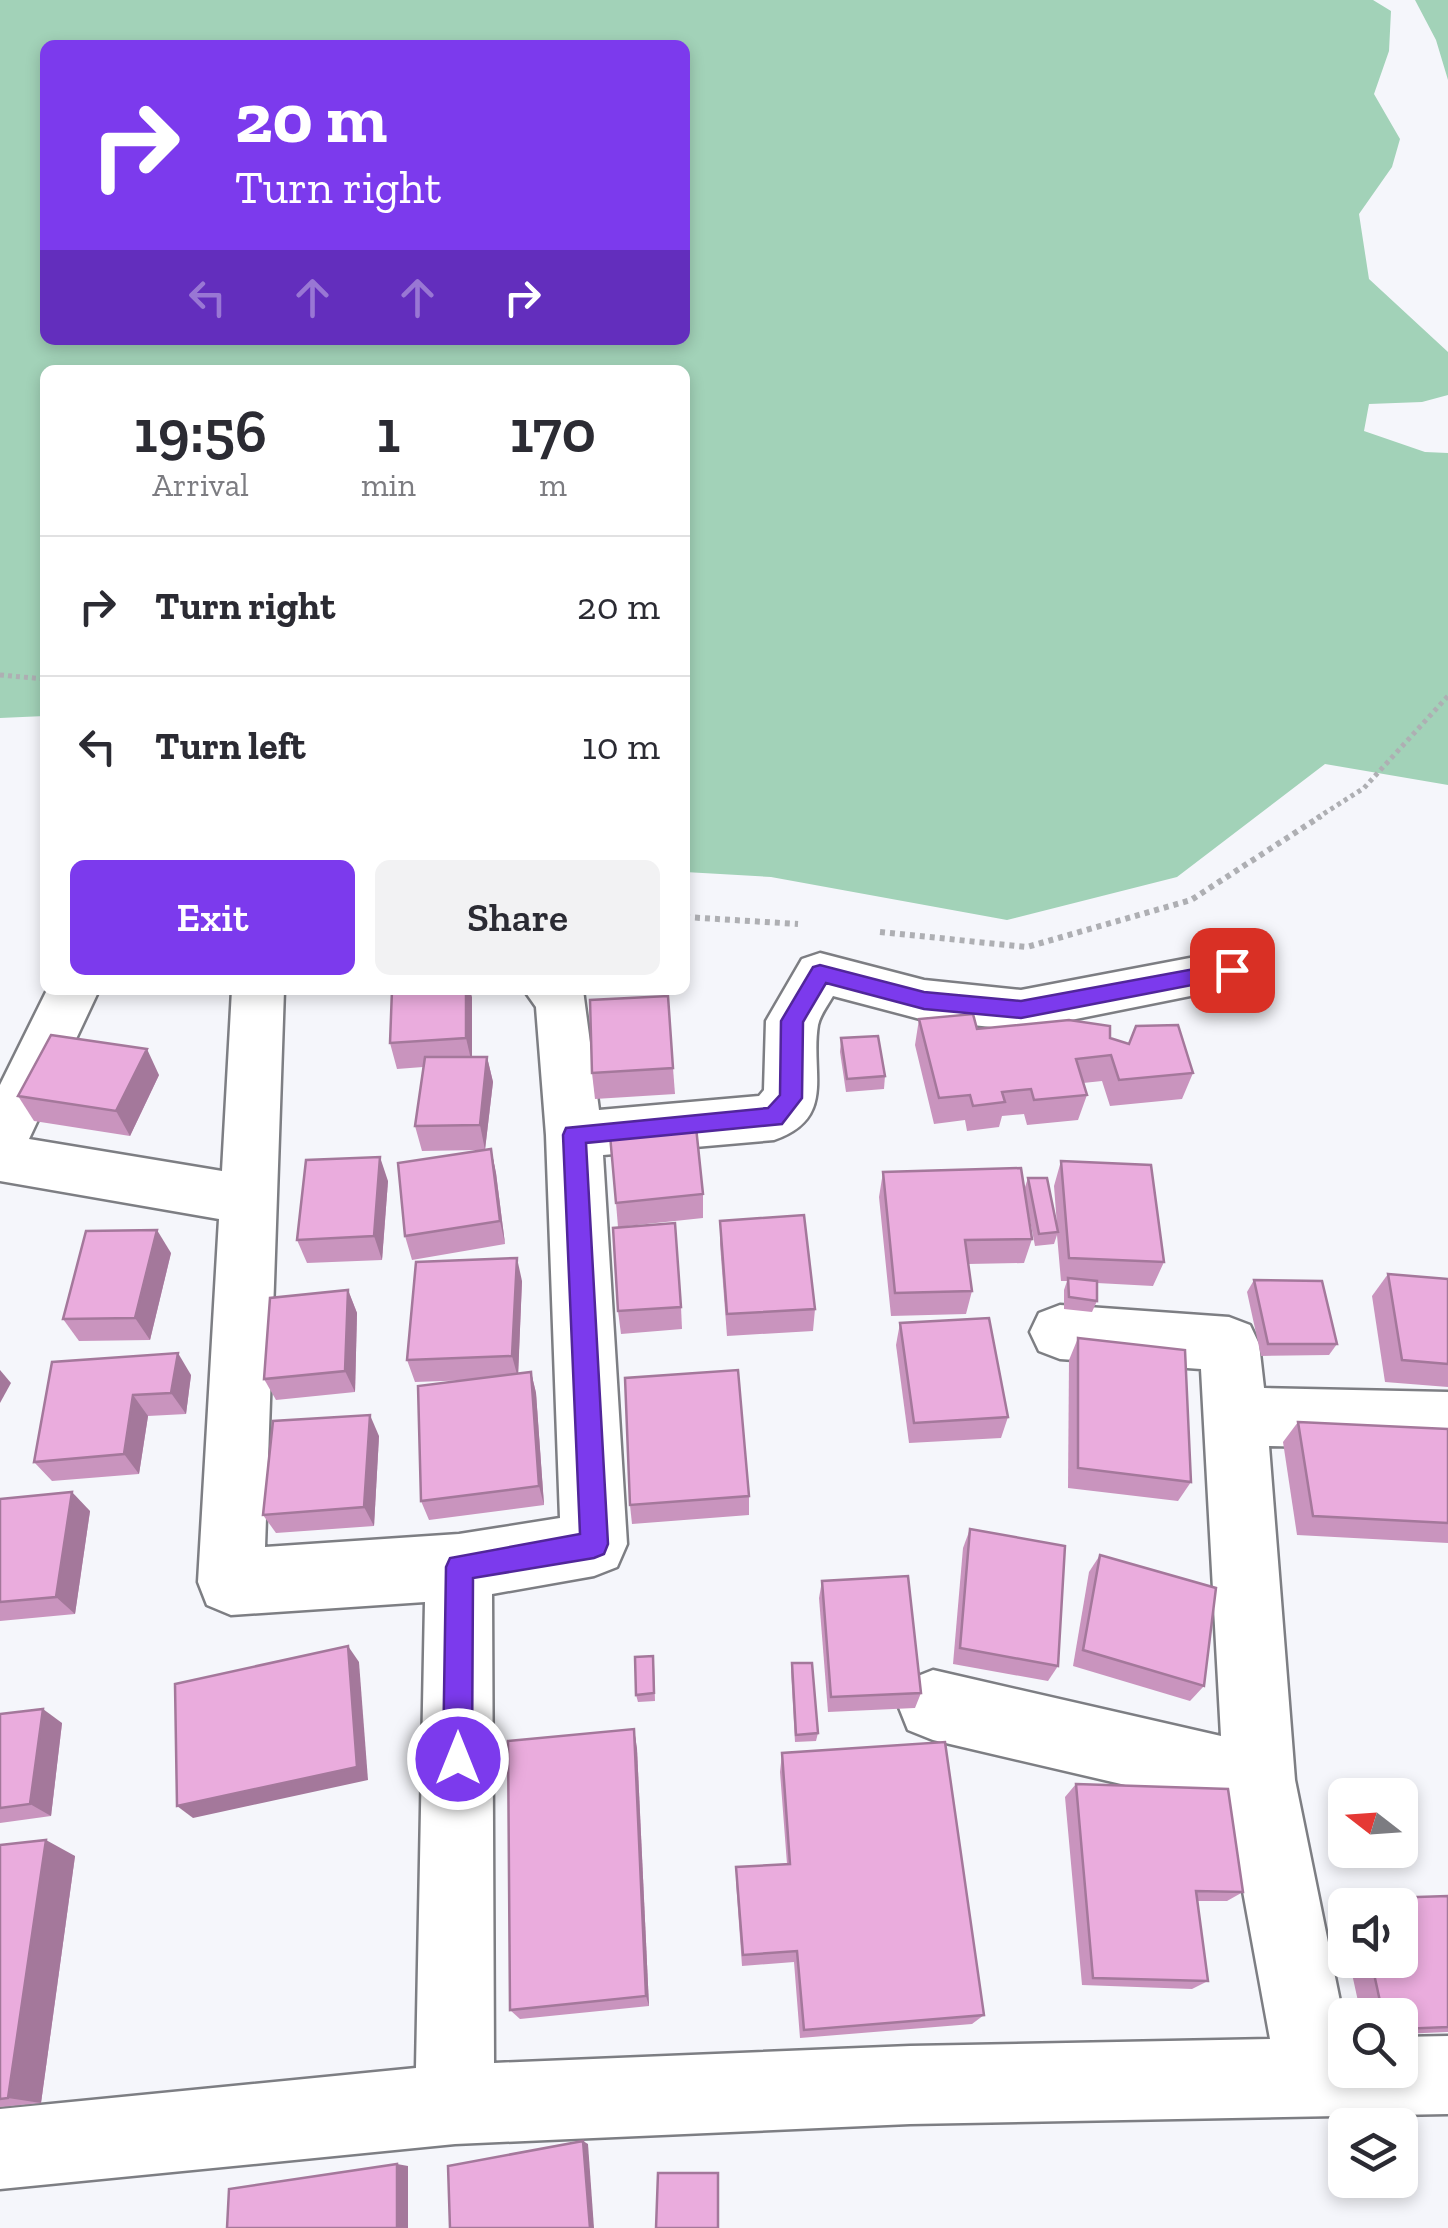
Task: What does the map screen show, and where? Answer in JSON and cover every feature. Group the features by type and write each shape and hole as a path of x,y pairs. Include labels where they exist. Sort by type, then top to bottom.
{"street":[{"path":"574,1135 774,1117 791,1098 792,1021 820,973 924,1000 1021,1010 1232,970"},
{"path":"0,1141 70,995"},
{"path":"258,995 230,1582 459,1567 594,1544 574,1135 558,995"},
{"path":"0,1158 246,1199"},
{"path":"1060,1332 1229,1344 1259,1780 1316,2076"},
{"path":"1236,1416 1448,1421"},
{"path":"455,2104 459,1567"},
{"path":"933,1705 1259,1780"},
{"path":"0,2149 455,2104 910,2085 1448,2075"}],"path":[{"path":"0,675 40,678"},
{"path":"873,931 1027,947 1191,900 1364,788 1448,696"},
{"path":"690,917 815,925"}],"green space":[{"path":"0,0 1373,0 1391,11 1389,51 1374,94 1400,139 1392,167 1359,214 1369,279 1448,352 1448,395 1422,402 1369,404 1364,431 1425,452 1448,453 1448,785 1325,764 1177,877 1007,920 771,877 690,872 690,365 40,365 40,716 0,718"},
{"path":"1415,0 1448,0 1448,80 1436,40"}],"building":[{"path":"392,995 466,995 466,1038 390,1043"},
{"path":"668,996 673,1068 592,1073 590,1000"},
{"path":"973,1014 977,1029 1069,1020 1110,1026 1110,1038 1129,1044 1136,1026 1178,1025 1193,1073 1119,1080 1111,1055 1076,1059 1087,1095 1034,1100 1031,1089 1002,1092 1005,1102 973,1106 970,1095 939,1098 919,1019"},
{"path":"51,1035 147,1049 116,1111 18,1096"},
{"path":"878,1036 885,1076 847,1079 841,1038"},
{"path":"425,1057 487,1057 480,1125 415,1126"},
{"path":"696,1127 703,1194 616,1203 610,1135"},
{"path":"491,1149 500,1221 405,1236 398,1163"},
{"path":"380,1157 374,1236 297,1240 306,1160"},
{"path":"1061,1161 1151,1165 1164,1262 1069,1258"},
{"path":"1021,1168 1032,1239 965,1240 972,1291 895,1293 883,1172"},
{"path":"1028,1178 1047,1178 1058,1232 1039,1234"},
{"path":"804,1215 815,1309 727,1314 720,1221"},
{"path":"675,1223 681,1307 618,1311 613,1228"},
{"path":"157,1230 135,1318 63,1319 86,1231"},
{"path":"517,1258 512,1356 407,1360 416,1262"},
{"path":"1388,1274 1448,1279 1448,1364 1402,1360"},
{"path":"1068,1278 1097,1281 1097,1301 1069,1297"},
{"path":"1254,1280 1322,1281 1337,1344 1268,1344"},
{"path":"348,1290 345,1371 264,1379 270,1298"},
{"path":"989,1318 1008,1417 914,1423 900,1323"},
{"path":"1078,1338 1185,1350 1191,1482 1078,1468"},
{"path":"178,1353 171,1393 133,1395 124,1454 34,1462 52,1362"},
{"path":"738,1370 749,1496 630,1505 625,1378"},
{"path":"531,1372 539,1486 421,1501 418,1386"},
{"path":"370,1415 364,1507 263,1515 273,1421"},
{"path":"1298,1422 1448,1429 1448,1523 1313,1516"},
{"path":"72,1492 56,1597 0,1602 0,1499"},
{"path":"970,1529 1065,1546 1058,1666 960,1648"},
{"path":"1100,1555 1216,1588 1204,1686 1083,1650"},
{"path":"908,1576 921,1693 831,1697 822,1581"},
{"path":"348,1646 357,1767 177,1806 175,1684"},
{"path":"653,1656 654,1693 636,1695 635,1657"},
{"path":"792,1663 812,1663 818,1733 796,1735"},
{"path":"43,1709 30,1804 0,1808 0,1714"},
{"path":"634,1729 646,1996 510,2010 508,1741"},
{"path":"945,1742 984,2015 804,2030 797,1951 743,1955 736,1867 790,1864 782,1753"},
{"path":"1076,1784 1228,1789 1243,1892 1196,1891 1208,1981 1093,1978"},
{"path":"46,1840 8,2098 0,2099 0,1845"},
{"path":"1448,1896 1448,2027 1418,2028 1418,1998 1379,1998 1375,1978 1418,1978 1418,1897"},
{"path":"583,2141 590,2228 450,2228 448,2166"},
{"path":"397,2164 397,2228 227,2228 229,2189"},
{"path":"658,2173 718,2173 718,2228 656,2228"}],"route":[{"path":"458,1759 459,1567 594,1544 574,1135 774,1117 791,1098 792,1021 820,973 924,1000 1021,1010 1232,970"}]}
